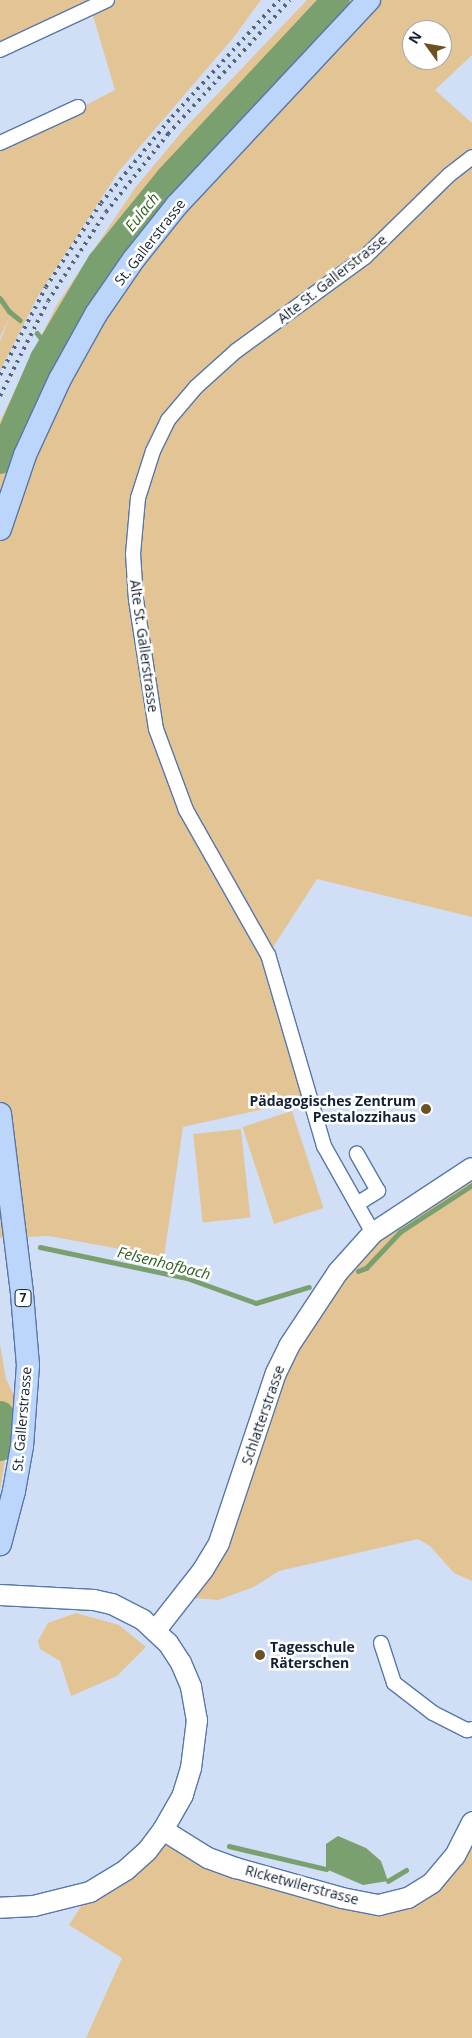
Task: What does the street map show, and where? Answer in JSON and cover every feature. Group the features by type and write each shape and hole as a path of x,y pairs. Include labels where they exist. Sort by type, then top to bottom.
{"main road":[{"name":"St. Gallerstrasse","path":"0,529 25,455 60,379 96,314 134,259 183,199 369,0"},
{"name":"St. Gallerstrasse","path":"0,1114 22,1294 28,1365 22,1446 14,1491 0,1544"}],"street":[{"path":"0,50 107,0"},
{"path":"0,143 78,107"},
{"name":"Alte St. Gallerstrasse","path":"373,1234 324,1146 268,955 186,810 156,729 136,600 133,554 138,498 153,451 168,420 196,387 236,352 365,257 449,175 472,157"},
{"path":"357,1154 378,1191 357,1204"},
{"name":"Schlatterstrasse","path":"156,1630 203,1570 219,1543 276,1373 289,1346 338,1272 373,1234 472,1168"},
{"path":"0,1595 71,1596 97,1600 129,1611 156,1630 181,1662 191,1688 196,1720 191,1768 183,1795 164,1830 126,1870 90,1892 34,1906 0,1908"},
{"path":"381,1642 394,1683 434,1713 466,1730 472,1729"},
{"name":"Ricketwilerstrasse","path":"164,1830 208,1858 236,1868 342,1898 379,1904 408,1898 432,1883 455,1856 472,1822"}],"shaded area":[{"path":"0,0 261,0 234,37 119,171 38,296 0,371 0,341 10,317 0,337 0,150 115,90 91,9 0,50"},
{"path":"307,0 472,0 472,55 435,90 472,123 472,917 317,879 268,955 309,1099 183,1127 164,1257 49,1236 0,1238 0,421 56,306 135,188 185,128"},
{"path":"292,1111 324,1208 274,1224 243,1127"},
{"path":"241,1129 250,1218 203,1223 193,1134"},
{"path":"472,1168 472,1581 454,1573 430,1546 418,1539 279,1571 254,1587 218,1600 194,1598 186,1592 203,1570 259,1422 338,1272"},
{"path":"0,1344 6,1379 15,1397 0,1491"},
{"path":"76,1613 119,1625 146,1647 117,1676 71,1696 60,1661 40,1649 38,1641 48,1623"},
{"path":"472,1822 472,2038 86,2038 122,1958 69,1925 90,1892 163,1830 184,1845 342,1898 408,1898"},
{"path":"338,1836 366,1848 381,1861 388,1881 363,1885 326,1869 326,1844"}],"waterway":[{"name":"Eulach","path":"0,460 44,359 101,263 170,178 336,0"},
{"path":"0,298 9,311 20,320"},
{"path":"37,333 50,349"},
{"name":"Felsenhofbach","path":"358,1271 366,1268 400,1232 472,1185"},
{"name":"Felsenhofbach","path":"40,1247 187,1278 256,1303 309,1287"},
{"name":"Eulach","path":"0,1415 0,1447"},
{"path":"229,1846 326,1869"},
{"path":"388,1881 406,1870"}],"railway":[{"path":"0,375 46,287 101,203 172,117 279,0"},
{"path":"0,396 48,301 106,212 168,134 290,0"}],"place":[{"name":"Pädagogisches Zentrum Pestalozzihaus","path":"426,1109"},
{"name":"Tagesschule Räterschen","path":"260,1655"}]}
